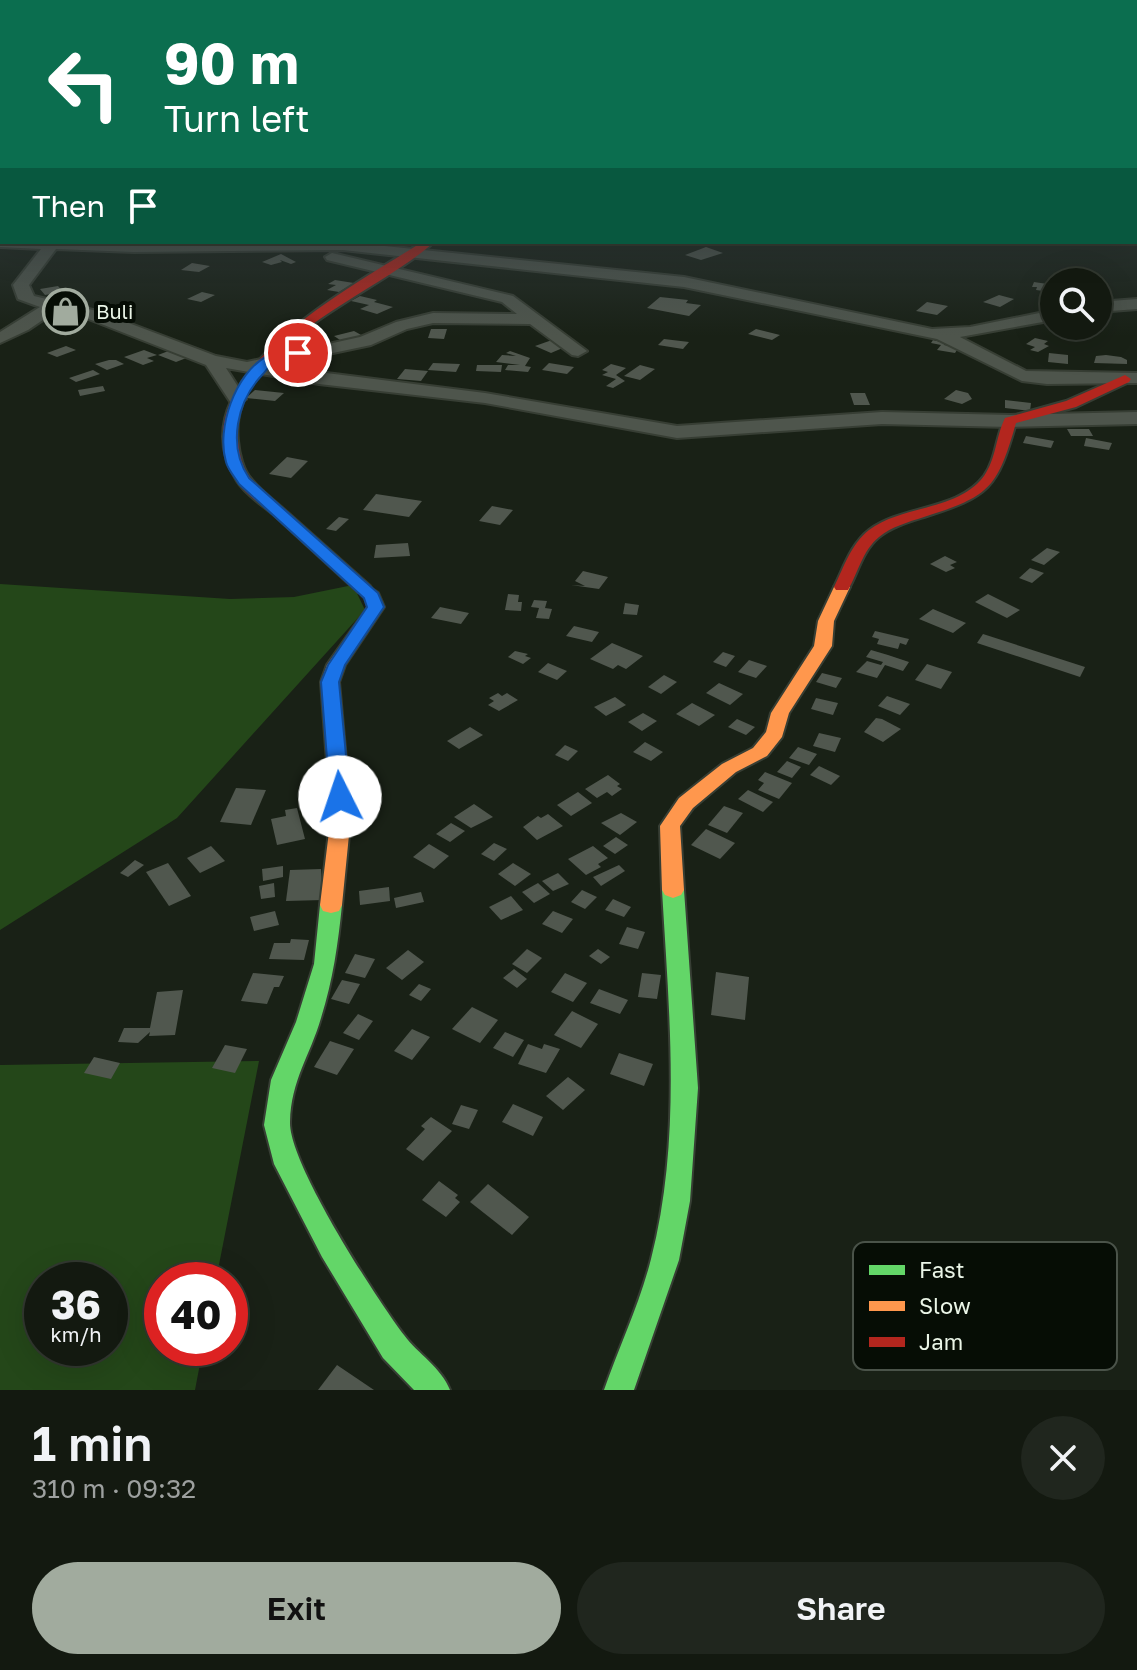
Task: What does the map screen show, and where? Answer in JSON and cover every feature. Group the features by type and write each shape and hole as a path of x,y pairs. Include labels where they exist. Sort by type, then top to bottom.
{"street":[{"path":"12,244 50,247 422,247 684,282 902,330 942,335 1040,318"},
{"path":"286,246 385,272 497,296 524,309 578,351"},
{"path":"50,247 21,285 24,296 29,300 91,314 212,361 230,364 266,364 677,432 882,418 1010,421 1137,418"},
{"path":"422,247 322,315 266,364 237,399 229,437 233,464 254,490 372,596 376,607 336,665 330,682 341,815 325,964 308,1022 283,1080 277,1125 287,1164 332,1248 394,1347 435,1390"},
{"path":"1112,306 1137,304"},
{"path":"0,338 39,317 52,306"},
{"path":"266,364 365,341 387,330 433,318 534,319"},
{"path":"942,335 1022,376 1131,379"},
{"path":"212,361 237,399"},
{"path":"1010,421 1071,404 1131,379"},
{"path":"619,1390 665,1260 676,1201 685,1088 671,889 670,826 686,803 729,768 760,752 775,733 780,713 823,646 826,621 865,541 882,529 961,499 982,486 995,469 1010,421"}],"green space":[{"path":"0,584 230,599 294,597 353,585 365,610 177,818 0,930"},
{"path":"259,1061 220,1262 144,1262 144,1366 200,1366 195,1390 0,1390 0,1065"}],"building":[{"path":"706,247 723,253 701,260 685,255"},
{"path":"281,254 296,262 291,264 280,260 282,262 271,265 262,262"},
{"path":"192,263 210,266 199,272 181,270"},
{"path":"335,280 354,283 339,292 327,290 336,285 328,284"},
{"path":"1034,282 1040,283 1040,291 1032,287"},
{"path":"58,286 73,298 55,301 50,295 61,292 45,295 40,289"},
{"path":"202,292 215,295 201,302 187,299"},
{"path":"999,295 1014,299 1000,307 983,302"},
{"path":"360,296 393,307 377,314 360,309 369,305 351,301"},
{"path":"660,297 688,300 686,303 701,305 689,316 647,308"},
{"path":"927,302 948,306 937,315 916,311"},
{"path":"54,312 65,314 60,316 68,323 50,327 42,320 56,317 47,316"},
{"path":"431,329 447,329 444,339 428,338"},
{"path":"756,329 780,335 772,340 748,334"},
{"path":"354,331 363,336 343,342 334,336"},
{"path":"1035,338 1048,341 1044,344 1049,346 1038,352 1030,350 1035,347 1026,344"},
{"path":"664,339 689,342 683,349 658,345"},
{"path":"552,340 565,347 551,353 535,346"},
{"path":"933,340 959,347 955,353 937,350 941,345 931,343"},
{"path":"66,346 76,350 57,357 47,353"},
{"path":"144,350 157,355 147,358 154,361 143,365 124,357"},
{"path":"171,350 189,357 176,362 158,355"},
{"path":"510,351 530,358 525,366 531,367 528,372 505,370 508,365 520,365 496,362 502,355 516,356 506,353"},
{"path":"1049,353 1068,355 1068,364 1048,362"},
{"path":"1096,356 1121,357 1127,360 1127,364 1094,363"},
{"path":"109,360 124,364 107,370 95,364"},
{"path":"433,363 460,364 456,372 428,370"},
{"path":"549,363 574,367 567,374 542,370"},
{"path":"611,364 626,368 616,375 625,381 613,388 606,386 616,379 602,375 608,372 602,370"},
{"path":"477,365 502,365 501,372 476,371"},
{"path":"640,365 655,369 640,380 624,376"},
{"path":"405,369 428,371 421,381 397,379"},
{"path":"93,370 100,374 76,382 69,378"},
{"path":"103,386 105,391 80,396 78,390"},
{"path":"255,390 284,393 275,401 246,398"},
{"path":"956,390 968,393 972,399 962,404 944,399"},
{"path":"850,393 865,393 870,405 854,405"},
{"path":"1005,400 1031,403 1030,411 1005,408"},
{"path":"1067,429 1089,429 1093,436 1071,436"},
{"path":"1026,436 1054,441 1051,448 1023,443"},
{"path":"1086,438 1112,443 1109,450 1084,446"},
{"path":"287,457 308,461 291,478 269,474"},
{"path":"376,494 422,501 409,517 363,510"},
{"path":"492,506 513,510 500,525 479,521"},
{"path":"339,517 349,519 336,531 326,529"},
{"path":"408,543 410,556 374,558 376,545"},
{"path":"1047,548 1060,552 1044,565 1031,560"},
{"path":"945,556 957,562 950,565 955,568 946,572 930,564"},
{"path":"1030,568 1044,573 1032,583 1019,578"},
{"path":"583,571 608,577 599,589 571,585 585,586 575,581"},
{"path":"508,594 519,595 521,611 505,610"},
{"path":"988,594 1020,610 1007,618 975,602"},
{"path":"534,600 547,601 545,608 552,609 549,619 536,618 539,608 531,607"},
{"path":"625,603 639,605 637,615 623,614"},
{"path":"440,607 469,613 461,624 431,618"},
{"path":"933,609 966,623 953,633 919,619"},
{"path":"574,626 599,632 592,642 566,636"},
{"path":"875,631 909,639 906,645 900,643 898,649 877,644 879,639 872,637"},
{"path":"983,634 1085,667 1080,677 977,643"},
{"path":"612,643 643,656 626,669 618,665 613,669 590,659"},
{"path":"871,650 909,662 903,671 885,665 877,678 856,672 867,661 881,665 883,662 866,657"},
{"path":"515,651 528,654 525,656 531,658 523,664 508,657"},
{"path":"723,652 735,656 726,667 713,662"},
{"path":"749,660 767,666 756,678 738,672"},
{"path":"548,663 567,671 557,680 538,672"},
{"path":"927,664 952,672 941,689 915,680"},
{"path":"822,673 842,678 836,688 816,682"},
{"path":"664,675 677,682 661,694 648,687"},
{"path":"719,683 743,694 730,705 706,693"},
{"path":"498,693 502,696 507,693 518,700 499,711 488,705 494,701 489,698"},
{"path":"887,696 910,704 900,715 878,706"},
{"path":"615,697 626,705 606,716 594,707"},
{"path":"816,698 838,703 833,715 811,709"},
{"path":"692,703 715,715 699,726 676,714"},
{"path":"643,713 657,721 642,731 628,722"},
{"path":"876,718 901,729 883,742 864,732"},
{"path":"737,719 755,727 746,735 728,727"},
{"path":"470,727 483,735 459,749 447,741"},
{"path":"819,733 841,738 835,752 813,746"},
{"path":"645,742 663,752 651,761 633,752"},
{"path":"565,745 578,751 568,761 555,755"},
{"path":"798,747 817,754 809,765 789,758"},
{"path":"787,761 801,767 792,778 777,772"},
{"path":"819,766 840,776 831,785 810,775"},
{"path":"765,772 792,783 779,799 758,790 764,783 758,780"},
{"path":"608,775 622,789 612,796 607,792 597,798 585,789"},
{"path":"236,788 266,790 251,825 220,822"},
{"path":"748,790 773,802 763,812 738,799"},
{"path":"578,792 592,803 571,816 557,805"},
{"path":"474,804 493,817 471,828 454,817"},
{"path":"724,806 743,813 727,833 708,825"},
{"path":"297,808 305,839 277,845 271,819 286,816 285,810"},
{"path":"621,813 637,822 620,835 601,823"},
{"path":"548,814 563,826 537,840 523,827 538,816 541,818"},
{"path":"451,823 465,831 450,842 436,834"},
{"path":"706,829 735,843 720,859 691,845"},
{"path":"616,837 628,845 615,854 603,846"},
{"path":"494,843 507,849 494,861 481,854"},
{"path":"429,844 449,856 434,869 413,857"},
{"path":"211,846 225,861 200,873 187,858"},
{"path":"593,846 608,858 598,864 601,867 586,875 568,859"},
{"path":"135,860 144,865 128,877 120,873"},
{"path":"168,863 191,896 169,906 146,872"},
{"path":"513,863 531,874 515,886 498,874"},
{"path":"619,865 625,871 601,886 593,877"},
{"path":"283,866 283,877 263,881 262,869"},
{"path":"321,869 323,900 286,901 290,870"},
{"path":"558,873 569,884 553,891 542,881"},
{"path":"274,883 275,897 261,899 259,886"},
{"path":"538,883 550,894 534,903 522,892"},
{"path":"389,887 390,901 360,905 359,891"},
{"path":"582,890 597,897 585,909 571,902"},
{"path":"421,892 424,902 396,908 394,898"},
{"path":"511,896 523,910 501,920 489,907"},
{"path":"613,899 631,907 624,917 605,910"},
{"path":"275,911 279,925 254,931 250,917"},
{"path":"553,911 573,919 562,933 542,924"},
{"path":"627,927 645,932 638,949 619,944"},
{"path":"291,939 309,940 304,960 269,959 274,943 290,943"},
{"path":"527,949 542,958 527,973 512,964"},
{"path":"598,949 610,957 601,964 589,956"},
{"path":"408,950 424,962 402,980 386,968"},
{"path":"355,954 375,959 365,978 345,973"},
{"path":"514,969 527,979 517,988 503,978"},
{"path":"716,972 749,977 745,1020 711,1015"},
{"path":"253,973 284,976 279,987 274,987 267,1004 241,1001"},
{"path":"565,973 587,983 573,1002 551,992"},
{"path":"642,973 661,975 657,999 638,997"},
{"path":"342,980 360,984 349,1004 331,999"},
{"path":"419,984 431,989 421,1001 409,995"},
{"path":"599,989 628,1000 620,1014 590,1003"},
{"path":"183,990 175,1035 149,1036 150,1032 138,1043 118,1042 124,1028 150,1028 157,992"},
{"path":"472,1007 498,1020 480,1043 452,1029"},
{"path":"572,1011 598,1024 581,1048 554,1035"},
{"path":"358,1014 373,1021 359,1040 343,1033"},
{"path":"412,1029 430,1037 412,1060 394,1051"},
{"path":"505,1032 524,1040 513,1057 493,1048"},
{"path":"330,1041 354,1049 337,1075 314,1067"},
{"path":"528,1044 542,1049 544,1044 560,1049 546,1073 518,1064"},
{"path":"225,1045 247,1049 235,1073 212,1068"},
{"path":"619,1053 653,1064 644,1086 610,1074"},
{"path":"94,1057 120,1063 111,1079 84,1073"},
{"path":"568,1077 585,1090 563,1110 546,1096"},
{"path":"513,1104 543,1117 533,1136 502,1122"},
{"path":"461,1105 478,1110 469,1129 452,1124"},
{"path":"431,1117 452,1131 423,1161 406,1149 425,1129 421,1126"},
{"path":"439,1181 458,1195 455,1198 460,1202 446,1217 422,1200"},
{"path":"488,1184 529,1217 512,1235 470,1202"},
{"path":"337,1365 374,1390 318,1390"}],"traffic: fast":[{"path":"619,1390 665,1260 676,1201 685,1088 673,890"},
{"path":"331,905 325,964 308,1022 283,1080 277,1125 287,1164 332,1248 394,1347 435,1390"}],"traffic: slow":[{"path":"673,890 670,826 686,803 729,768 760,752 775,733 780,713 823,646 826,621 842,587"},
{"path":"331,905 341,815 330,682 336,665 376,607 372,596 364,589"}],"traffic: jam":[{"path":"364,589 244,481 235,461 231,419 238,398 252,375 272,353 324,311 426,244"},
{"path":"842,587 861,548 875,532 963,499 978,490 996,466 1010,421 1071,404 1125,379"}],"place":[{"name":"Buli","path":"65,311"}],"route":[{"path":"298,353 270,359 245,386 237,399 229,437 233,464 244,481 291,520 372,596 376,607 336,665 330,682 340,797"}]}
